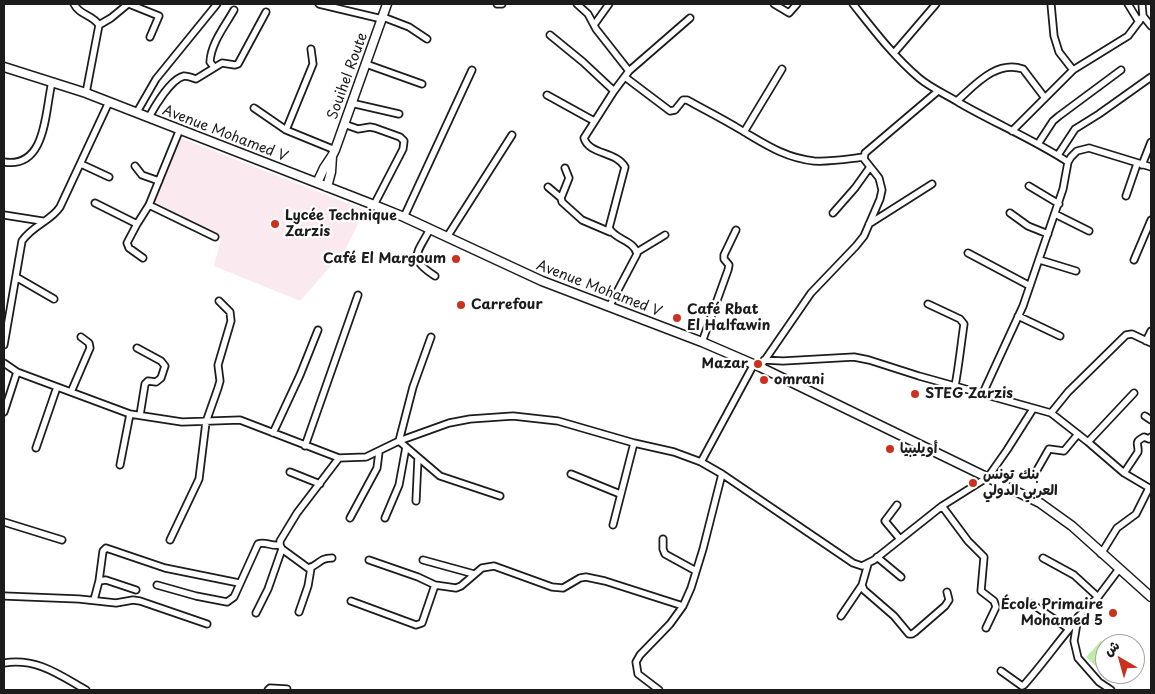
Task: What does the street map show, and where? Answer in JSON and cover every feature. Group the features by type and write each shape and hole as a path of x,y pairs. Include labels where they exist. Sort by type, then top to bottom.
{"main road":[{"name":"Souihel Route","path":"334,153 387,4"},
{"name":"Avenue Mohamed V","path":"4,67 86,93 137,112 404,217 542,281 759,363 1040,503 1072,526 1151,597"},
{"path":"317,183 326,164 334,153"},
{"path":"327,187 334,153"}],"street":[{"path":"74,4 78,10 94,19 99,25"},
{"path":"86,93 99,25 128,4 136,5 159,16 150,37"},
{"path":"137,112 156,79 217,4"},
{"path":"319,4 382,18 409,27 427,39"},
{"path":"497,4 502,4"},
{"path":"577,4 588,14 594,25 630,71"},
{"path":"594,25 609,4"},
{"path":"774,4 789,13 797,4"},
{"path":"853,4 894,53 919,78 938,91 1068,162"},
{"path":"894,53 936,4"},
{"path":"1051,4 1054,36 1058,52 1073,70"},
{"path":"1128,4 1139,22"},
{"path":"1142,4 1143,16 1151,26"},
{"path":"214,67 210,62 211,54 216,40 234,10"},
{"path":"149,117 164,93 181,78 186,76 196,79 222,62 238,64 266,12"},
{"path":"1012,131 1073,70 1128,36 1143,16"},
{"path":"610,232 610,221 625,167 616,158 591,147 585,142 585,135 614,91 630,71 690,18"},
{"path":"550,34 614,91"},
{"path":"286,130 313,64 311,49"},
{"path":"366,64 422,84"},
{"path":"957,101 995,70 1009,66 1023,69 1045,98"},
{"path":"744,132 782,69"},
{"path":"404,217 472,70"},
{"path":"1038,144 1059,116 1121,70"},
{"path":"625,77 670,111 675,110 683,100 687,100 768,147 799,159 829,161 864,156"},
{"path":"1058,155 1074,129 1099,114 1151,77"},
{"path":"4,162 14,164 30,156 44,128 52,82"},
{"path":"864,156 864,153 938,91"},
{"path":"547,95 594,121"},
{"path":"4,345 22,241 30,231 53,215 60,207 109,102"},
{"path":"351,103 399,114"},
{"path":"254,108 286,130 334,153"},
{"path":"344,124 360,129 375,128 400,137 404,141 403,149 374,205"},
{"path":"143,258 127,246 128,241 149,204 180,129"},
{"path":"448,237 512,135"},
{"path":"1126,196 1151,142"},
{"path":"983,393 1018,316 1040,260 1066,180 1068,162 1076,151 1089,148 1151,167"},
{"path":"701,462 759,363 807,298 864,236 882,190 880,178 870,167 864,156"},
{"path":"81,164 108,177"},
{"path":"135,166 142,175 159,181"},
{"path":"833,214 870,167"},
{"path":"561,198 569,178 565,168"},
{"path":"869,224 932,184"},
{"path":"1028,186 1059,204"},
{"path":"548,187 561,198 562,202 578,218 610,232 633,246 637,252"},
{"path":"95,203 137,224"},
{"path":"149,204 215,237"},
{"path":"1010,212 1028,226 1048,234"},
{"path":"1055,214 1089,231"},
{"path":"4,215 42,221"},
{"path":"1134,260 1151,220"},
{"path":"430,229 416,256 417,262 435,276"},
{"path":"702,342 729,266 724,255 736,230"},
{"path":"609,307 637,252 665,236"},
{"path":"968,253 1030,286"},
{"path":"1040,260 1076,271"},
{"path":"16,278 54,299"},
{"path":"305,446 358,294"},
{"path":"170,540 199,479 206,422 220,381 218,364 231,321 230,312 219,301"},
{"path":"928,304 960,319 964,324 961,336 960,364 955,386"},
{"path":"4,307 10,310"},
{"path":"1018,316 1060,336"},
{"path":"273,433 300,376 318,330"},
{"path":"1052,413 1068,392 1126,335 1132,334 1149,342 1151,331"},
{"path":"399,442 413,387 431,336"},
{"path":"72,392 90,348 89,343 81,337"},
{"path":"137,348 165,366 161,378 156,382 148,381 145,384 140,415"},
{"path":"759,363 854,357 1052,413 1124,473 1150,489 1136,514 1117,528 1101,554"},
{"path":"4,363 17,372 130,414 182,422 240,420 339,458 366,456 449,423 470,419 513,416 558,420 634,443 674,452 701,462 722,474 853,564 862,566 877,558 942,506 988,476 1033,409"},
{"path":"4,412 17,372"},
{"path":"36,448 57,387"},
{"path":"1088,442 1134,393"},
{"path":"120,465 130,414"},
{"path":"1146,416 1151,420"},
{"path":"1037,470 1049,449 1064,451 1078,434"},
{"path":"1124,473 1138,452 1137,442 1144,437 1149,439 1151,437"},
{"path":"399,442 440,476 500,496"},
{"path":"613,525 634,443"},
{"path":"385,518 399,486 406,447"},
{"path":"350,518 377,468 379,452"},
{"path":"256,614 268,589 281,547 280,541 292,521 339,458"},
{"path":"416,501 418,458"},
{"path":"290,472 320,484"},
{"path":"572,474 620,494"},
{"path":"659,690 638,674 636,662 640,655 670,624 682,606 703,549 722,474"},
{"path":"897,504 885,521 900,539"},
{"path":"942,506 968,541 984,557 981,591 994,601 996,607 986,628"},
{"path":"4,522 62,540"},
{"path":"662,540 662,550 665,554 696,571"},
{"path":"157,585 224,603 232,599 258,544 262,543 281,547 306,567 311,568"},
{"path":"94,600 99,580 102,551 106,548 165,568 239,583"},
{"path":"299,612 308,586 311,568 322,559 332,558"},
{"path":"877,558 901,577"},
{"path":"1043,558 1074,575 1098,597"},
{"path":"369,560 418,577 434,585 456,588 467,582 482,568 494,566 559,588 563,588 580,578 605,580 682,606"},
{"path":"423,560 474,574"},
{"path":"841,616 862,585 868,564"},
{"path":"1001,671 1022,686 1024,685 1045,662 1060,640 1119,570"},
{"path":"99,580 106,580 136,590"},
{"path":"351,601 416,625 422,623 434,585"},
{"path":"862,585 864,590 894,616 909,634 912,634 945,606 949,600 947,592"},
{"path":"4,596 94,600 116,603 133,600 207,624"},
{"path":"1032,604 1069,629"},
{"path":"1077,620 1074,641 1078,658 1099,682 1111,690"},
{"path":"4,663 22,661 42,666 86,690"},
{"path":"268,690 270,688 287,689"}],"shaded area":[{"name":"Lycée Technique Zarzis","path":"178,137 365,210 345,250 300,301 214,266 221,239 152,204"}],"green space":[{"path":"1095,647 1095,665 1086,657"}],"place":[{"name":"Lycée Technique Zarzis","path":"275,224"},
{"name":"Café El Margoum","path":"456,259"},
{"name":"Carrefour","path":"461,305"},
{"name":"Café Rbat El Halfawin","path":"677,318"},
{"name":"Mazar","path":"758,364"},
{"name":"omrani","path":"764,380"},
{"name":"STEG Zarzis","path":"915,394"},
{"name":"أويليبيا","path":"890,449"},
{"name":"بنك تونس العربي الدولي","path":"973,483"},
{"name":"École Primaire Mohamed 5","path":"1113,613"}]}
